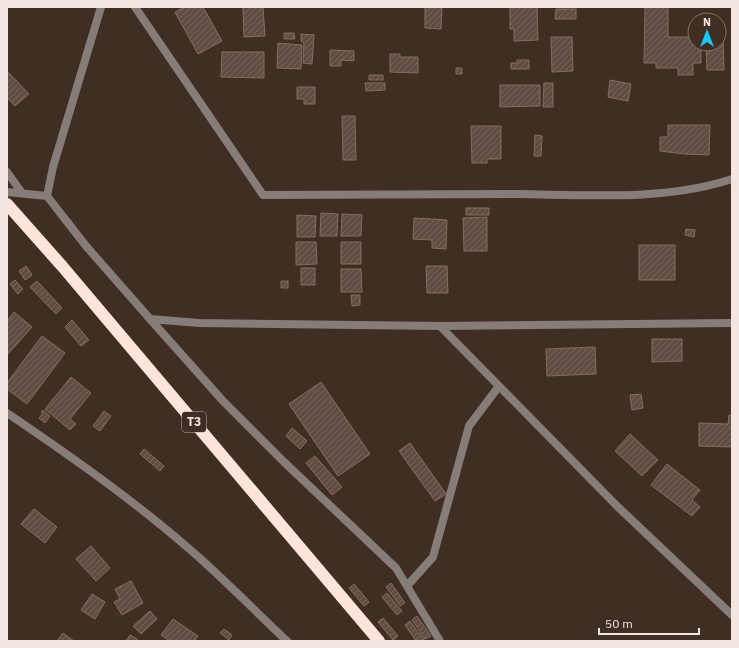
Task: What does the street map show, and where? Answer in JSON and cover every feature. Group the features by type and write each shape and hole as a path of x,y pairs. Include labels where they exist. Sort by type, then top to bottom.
{"highway":[{"name":"T3","path":"7,204 62,266 379,641"}],"street":[{"path":"46,196 59,144 101,7"},
{"path":"135,7 263,195 380,193 592,195 663,193 711,186 732,179"},
{"path":"7,172 22,193"},
{"path":"7,192 46,196 86,246 223,401 284,462 396,568 440,641"},
{"path":"150,319 200,323 440,326 732,323"},
{"path":"440,326 617,506 732,615"},
{"path":"407,586 433,557 469,426 499,386"},
{"path":"7,414 122,494 194,553 287,641"}],"building":[{"path":"185,7 203,7 222,41 198,54 175,12"},
{"path":"243,7 263,7 265,36 244,37"},
{"path":"425,7 442,7 441,29 425,28"},
{"path":"510,7 537,7 538,40 514,41 514,29 510,29"},
{"path":"645,7 668,7 668,37 687,37 687,52 701,52 701,63 693,63 693,75 678,75 678,68 656,68 656,63 644,63"},
{"path":"556,9 576,9 576,19 555,19"},
{"path":"284,33 294,33 295,39 284,39"},
{"path":"301,34 314,35 312,64 303,63 304,43 301,41"},
{"path":"551,37 572,37 573,71 552,72"},
{"path":"278,43 302,45 301,69 277,68"},
{"path":"330,50 354,51 354,61 341,60 341,66 330,66"},
{"path":"222,52 264,52 264,78 221,77"},
{"path":"706,52 723,52 724,70 707,70"},
{"path":"390,54 400,54 400,57 418,57 418,73 390,72"},
{"path":"517,60 529,60 529,69 511,69 511,63 517,63"},
{"path":"456,68 462,68 462,74 456,74"},
{"path":"7,71 29,94 15,106 7,98"},
{"path":"369,75 383,75 383,80 369,80"},
{"path":"610,80 631,84 628,101 608,97"},
{"path":"365,83 385,83 385,90 366,91"},
{"path":"544,83 553,83 553,107 543,107"},
{"path":"500,85 540,85 540,106 500,107"},
{"path":"297,87 315,87 315,104 304,104 304,99 297,99"},
{"path":"342,116 355,116 356,160 343,160"},
{"path":"668,125 710,125 709,155 660,151 660,137 668,137"},
{"path":"471,126 501,126 501,159 487,159 487,163 472,163"},
{"path":"535,135 542,136 541,156 534,156"},
{"path":"466,208 489,208 489,215 466,215"},
{"path":"321,213 338,214 337,236 320,236"},
{"path":"342,214 362,215 361,236 341,236"},
{"path":"297,215 316,216 315,237 297,237"},
{"path":"487,217 487,251 464,251 463,218"},
{"path":"414,218 447,220 446,249 432,248 432,240 413,239"},
{"path":"686,229 695,230 694,237 685,235"},
{"path":"296,242 316,242 317,264 296,265"},
{"path":"341,242 361,242 361,264 341,264"},
{"path":"639,245 675,245 675,280 639,280"},
{"path":"26,266 32,275 25,280 19,271"},
{"path":"426,266 447,266 448,293 427,293"},
{"path":"301,268 315,268 315,285 301,285"},
{"path":"341,269 361,269 362,292 341,292"},
{"path":"15,280 23,289 18,294 10,284"},
{"path":"37,281 62,308 56,314 30,287"},
{"path":"281,281 288,281 288,288 281,288"},
{"path":"351,295 360,295 360,305 352,306"},
{"path":"14,312 32,327 7,355 7,321"},
{"path":"72,320 89,340 81,346 65,327"},
{"path":"42,336 65,353 27,404 7,389 7,383"},
{"path":"652,339 682,339 682,361 652,362"},
{"path":"595,347 596,374 547,376 546,349"},
{"path":"71,377 91,393 70,419 76,424 70,430 45,409"},
{"path":"321,382 370,454 338,476 289,404"},
{"path":"641,394 643,408 632,410 630,395"},
{"path":"43,410 50,416 45,423 39,418 43,413 41,412"},
{"path":"104,411 111,416 100,431 93,426"},
{"path":"729,415 732,415 732,447 699,446 699,423 728,424"},
{"path":"292,428 307,441 300,449 286,436"},
{"path":"630,434 658,460 642,476 615,451"},
{"path":"410,443 446,494 435,501 399,451"},
{"path":"144,449 164,466 160,471 140,454"},
{"path":"315,456 342,487 332,495 306,463"},
{"path":"667,464 700,490 692,500 700,507 692,516 651,485"},
{"path":"34,509 57,527 45,543 21,524"},
{"path":"91,546 110,568 96,581 76,559"},
{"path":"131,581 143,603 122,615 114,602 120,599 115,589"},
{"path":"391,583 405,603 400,606 386,587"},
{"path":"354,584 369,602 364,606 349,588"},
{"path":"387,593 402,611 397,615 382,597"},
{"path":"92,594 105,602 95,619 81,610"},
{"path":"150,611 157,619 141,634 133,626"},
{"path":"417,616 431,636 425,639 412,620"},
{"path":"383,618 398,636 393,640 378,622"},
{"path":"173,619 198,636 194,641 170,641 161,635"},
{"path":"410,621 424,640 416,641 405,625"},
{"path":"224,629 232,635 229,640 220,633"},
{"path":"63,633 74,641 57,641"},
{"path":"130,635 137,639 136,641 126,641"}]}
